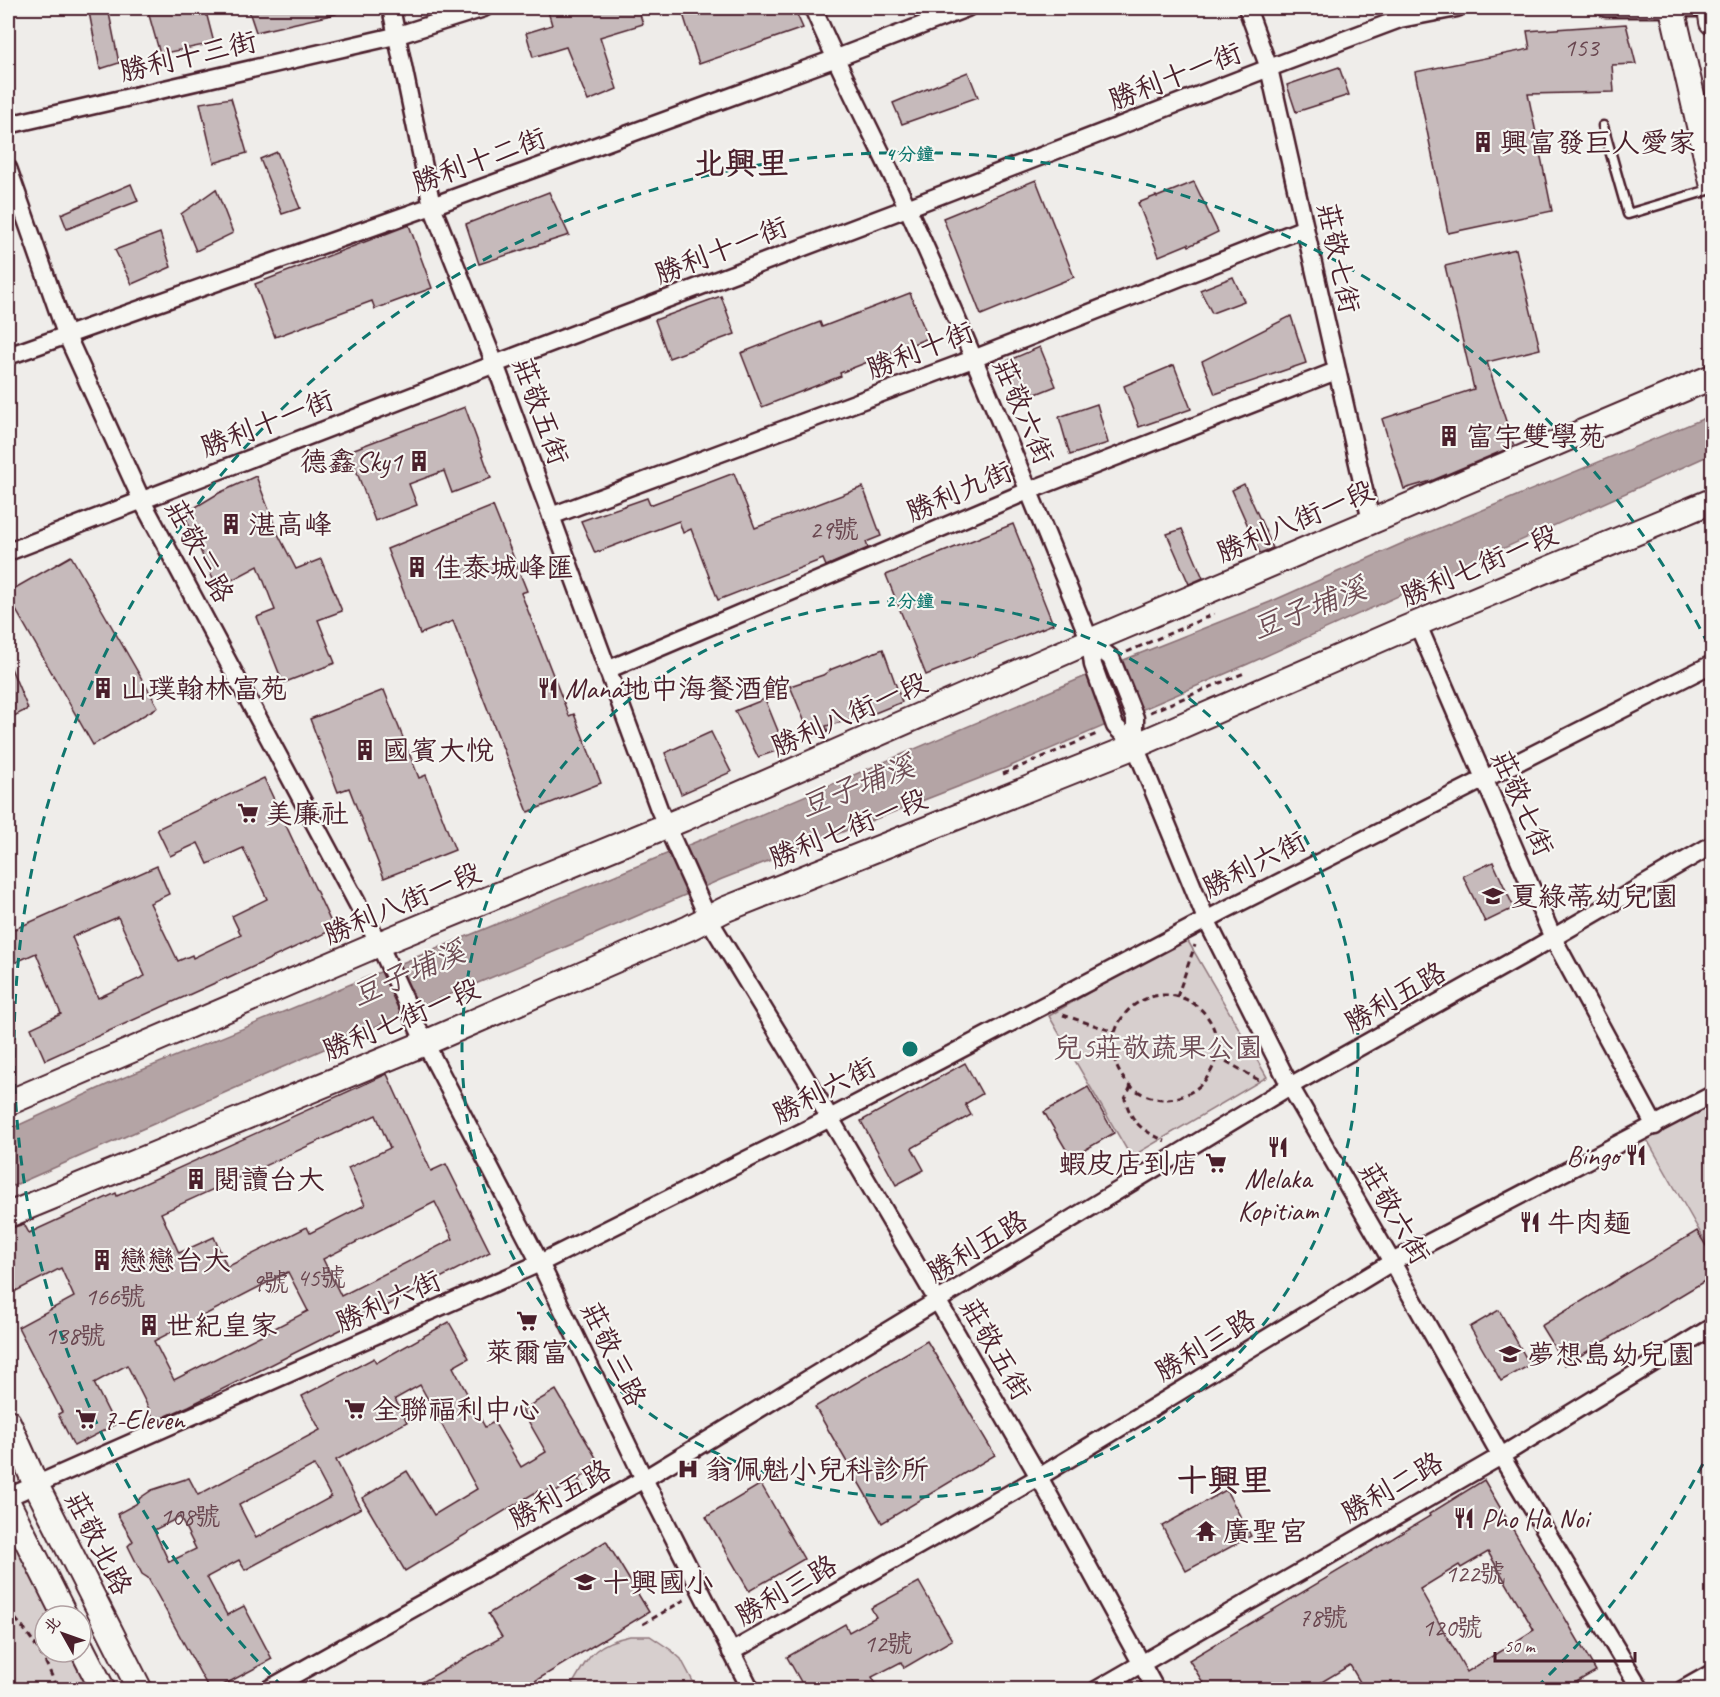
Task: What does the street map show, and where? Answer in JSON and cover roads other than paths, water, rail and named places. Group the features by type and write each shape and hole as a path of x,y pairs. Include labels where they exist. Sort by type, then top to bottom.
{"street":[{"name":"莊敬五街","path":"391,8 432,206 495,364 666,825 708,918 830,1118 938,1302 1039,1477 1140,1664 1156,1689"},
{"name":"勝利十三街","path":"8,125 395,36 484,8"},
{"name":"莊敬六街","path":"813,8 834,59 907,208 973,359 1090,641 1094,665 1115,726 1135,746 1206,919 1290,1086 1501,1456 1641,1689"},
{"name":"勝利十二街","path":"8,356 432,206 967,8"},
{"name":"莊敬七街","path":"1247,8 1269,68 1371,521"},
{"name":"勝利十一街","path":"8,552 1269,68 1401,19 1456,8"},
{"path":"1606,8 1711,8 1713,22"},
{"path":"1672,8 1713,182"},
{"name":"莊敬三路","path":"8,168 66,334 142,501 379,944 425,1042 540,1263 644,1479 751,1689"},
{"name":"勝利十街","path":"551,516 973,359 1305,228"},
{"name":"勝利九街","path":"607,670 1028,491 1336,371"},
{"name":"勝利八街一段","path":"8,1102 666,825 1090,641 1713,377"},
{"name":"勝利七街一段","path":"8,1215 425,1042 708,918 1135,746 1417,623 1713,501"},
{"name":"莊敬七街","path":"1417,623 1553,938 1655,1126"},
{"path":"1090,641 1111,658 1135,718 1135,746"},
{"name":"勝利六街","path":"8,1497 540,1263 830,1118 1206,919 1713,664"},
{"name":"勝利五路","path":"267,1689 644,1479 1290,1086 1713,845"},
{"name":"勝利三路","path":"731,1652 1039,1477 1392,1262 1713,1095"},
{"name":"勝利二路","path":"1096,1689 1501,1456 1713,1327"},
{"name":"莊敬北路","path":"8,1422 36,1485 140,1689"},
{"path":"8,1503 59,1604"},
{"path":"90,1664 103,1689"},
{"path":"1682,1689 1713,1673"}],"lane":[{"path":"1603,126 1628,214 1713,189"}],"water":[{"name":"豆子埔溪","path":"1712,415 1712,454 1248,664 1006,768 722,879 422,1006 8,1188 8,1130 113,1082 715,834 1126,659 1270,602 1403,543"}],"place":[{"name":"興富發巨人愛家","path":"1483,142"},
{"name":"富宇雙學苑","path":"1449,436"},
{"name":"德鑫Sky1","path":"419,461"},
{"name":"湛高峰","path":"231,524"},
{"name":"佳泰城峰匯","path":"417,567"},
{"name":"山璞翰林富苑","path":"103,688"},
{"name":"Maná地中海餐酒館","path":"548,688"},
{"name":"國賓大悅","path":"365,750"},
{"name":"美廉社","path":"248,813"},
{"name":"夏綠蒂幼兒園","path":"1493,896"},
{"name":"Melaka Kopitiam","path":"1278,1147"},
{"name":"Bingo","path":"1636,1155"},
{"name":"蝦皮店到店","path":"1216,1163"},
{"name":"閱讀台大","path":"196,1179"},
{"name":"牛肉麺","path":"1530,1222"},
{"name":"戀戀台大","path":"102,1260"},
{"name":"萊爾富","path":"527,1321"},
{"name":"世紀皇家","path":"149,1325"},
{"name":"夢想島幼兒園","path":"1510,1354"},
{"name":"全聯福利中心","path":"355,1409"},
{"name":"7-Eleven","path":"86,1419"},
{"name":"翁佩魁小兒科診所","path":"688,1469"},
{"name":"Pho Ha Noi","path":"1464,1518"},
{"name":"廣聖宮","path":"1206,1531"},
{"name":"十興國小","path":"585,1582"}],"district":[{"name":"北興里","path":"741,163"},
{"name":"十興里","path":"1224,1480"}],"park label":[{"name":"兒5莊敬蔬果公園","path":"1158,1047"}]}
